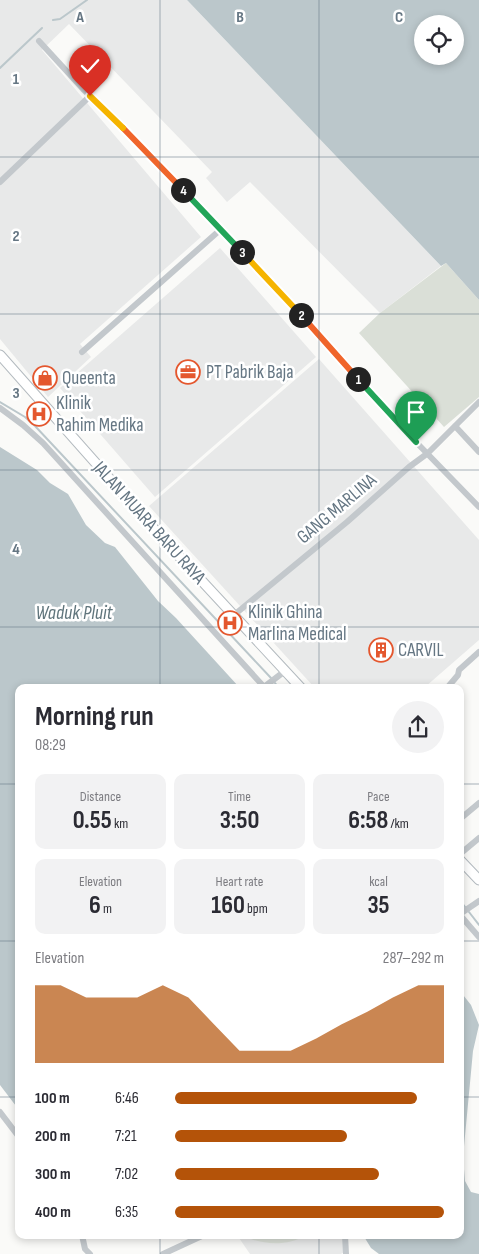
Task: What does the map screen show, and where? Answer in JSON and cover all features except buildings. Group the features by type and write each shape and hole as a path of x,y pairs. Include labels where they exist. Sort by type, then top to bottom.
{"street":[{"path":"39,41 276,287 416,442 479,507"},
{"path":"0,182 90,96"},
{"path":"82,352 220,230"},
{"name":"JALAN MUARA BARU RAYA","path":"0,355 163,539 297,684"},
{"name":"GANG MARLINA","path":"234,615 428,453 479,402"},
{"path":"0,408 23,424 43,443 261,684"},
{"path":"454,426 479,452"},
{"path":"450,684 458,675 458,670 479,652"},
{"path":"268,684 285,671"},
{"path":"464,816 479,803"},
{"path":"464,851 479,838"},
{"path":"464,864 479,880"},
{"path":"464,911 479,901"},
{"path":"464,919 479,937"},
{"path":"0,1112 15,1132"},
{"path":"83,1239 85,1248 90,1254"},
{"path":"163,1254 195,1239"},
{"path":"346,1239 346,1254"}],"shaded area":[{"path":"0,0 187,0 441,266 380,313 250,182 227,202 206,178 212,172 69,24 42,50 201,237 80,344 91,357 48,397 0,339"},
{"name":"PT Pabrik Baja","path":"220,248 316,357 155,497 60,388"},
{"path":"446,263 479,300 479,397 444,427 359,333 380,313"},
{"path":"319,359 479,540 479,640 428,684 311,684 149,506"},
{"path":"240,1239 343,1239 344,1252 341,1254 250,1254"},
{"path":"252,1239 298,1239 282,1243"}],"water":[{"path":"187,0 479,0 479,300 446,263 441,266"},
{"name":"Waduk Pluit","path":"0,447 37,470 50,483 68,494 86,525 105,543 115,547 158,601 236,684 15,684 15,1105 0,1085"},
{"path":"464,996 471,1005 479,1025 473,1051 464,1146"},
{"path":"464,1169 465,1181 471,1192 479,1194 479,1254 379,1254 371,1248 365,1239 464,1239"}],"waterway":[{"path":"53,20 60,19 87,0"},
{"path":"0,68 42,28"},
{"path":"0,402 25,417 35,426 271,678"},
{"path":"469,912 479,925"}],"place":[{"name":"PT Pabrik Baja","path":"188,372"},
{"name":"Queenta","path":"45,378"},
{"name":"Klinik Rahim Medika","path":"39,414"},
{"name":"Klinik Ghina Marlina Medical","path":"230,623"},
{"name":"CARVIL","path":"381,650"}],"route":[{"path":"90,96 136,140 276,287 416,442"}]}
